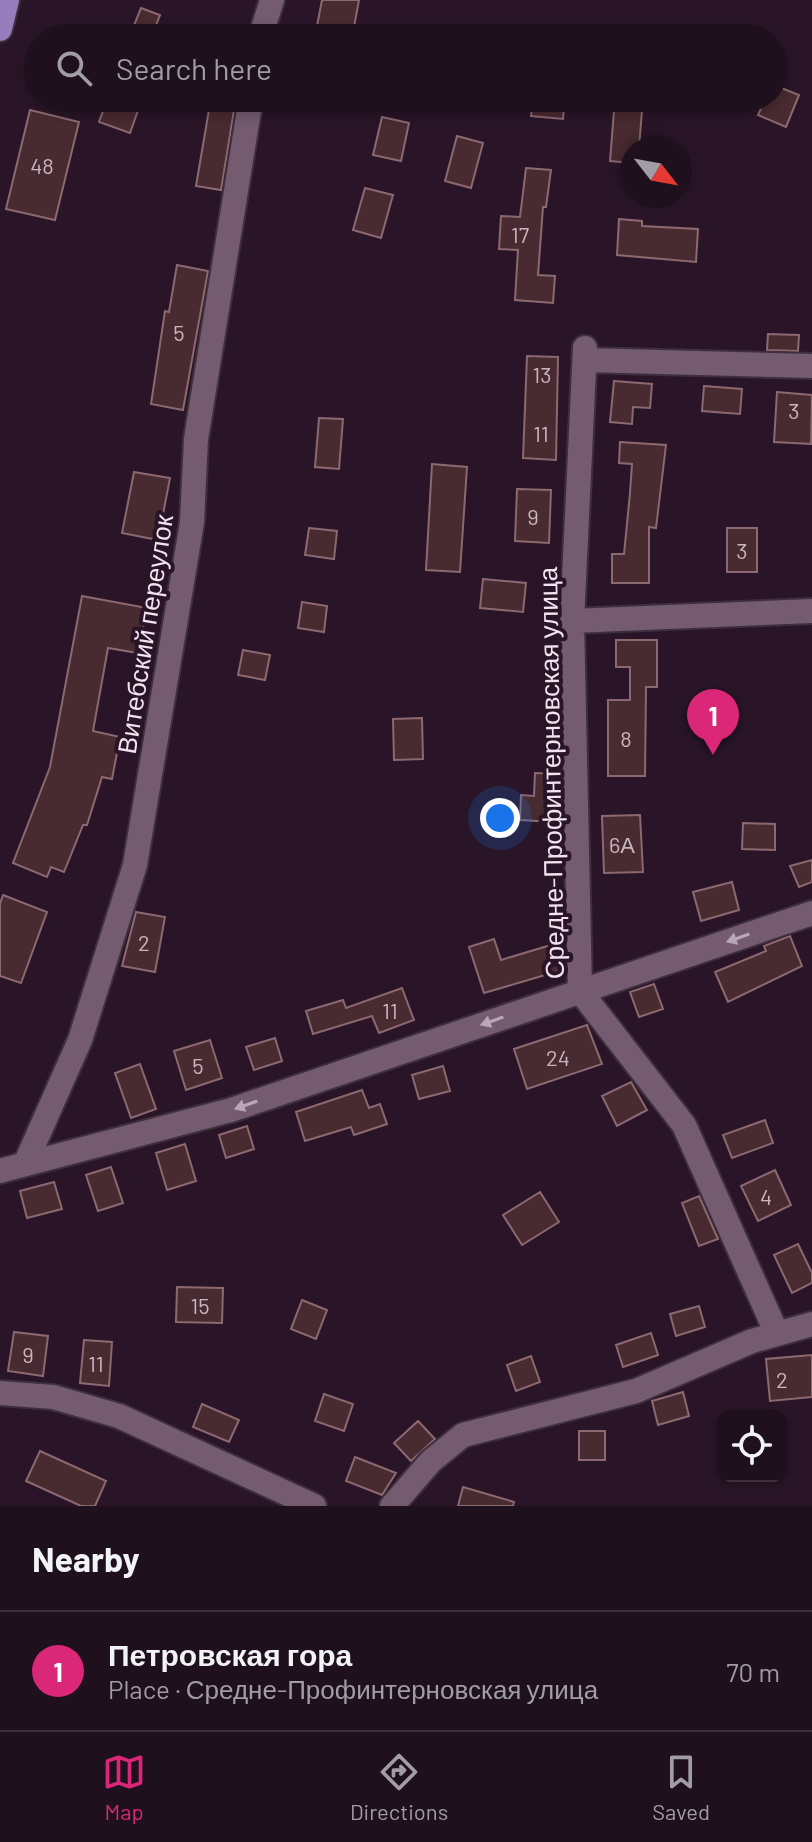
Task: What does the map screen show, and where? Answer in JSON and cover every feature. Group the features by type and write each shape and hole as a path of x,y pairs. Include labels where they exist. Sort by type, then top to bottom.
{"main road":[{"path":"0,29 7,0"}],"street":[{"path":"264,24 272,0"},
{"name":"Витебский переулок","path":"26,1162 80,1040 135,865 192,522 196,439 249,112"},
{"name":"Средне-Профинтерновская улица","path":"777,1334 684,1125 580,991 572,621 585,354 812,366"},
{"path":"572,621 812,611"},
{"path":"0,1171 231,1110 812,913"},
{"path":"392,1506 431,1461 463,1435 636,1391 752,1341 812,1324"},
{"path":"0,1393 53,1397 119,1416 314,1506"}],"building":[{"path":"322,0 359,0 355,24 317,24"},
{"path":"141,8 160,15 156,24 135,24"},
{"path":"788,91 799,95 786,127 758,115 759,112 788,112"},
{"path":"30,112 79,122 55,220 6,209"},
{"path":"103,112 138,112 130,133 99,122"},
{"path":"209,112 234,112 221,190 196,186"},
{"path":"531,112 564,112 563,119 531,116"},
{"path":"614,112 642,112 640,136 620,136 620,162 610,161"},
{"path":"382,117 409,123 401,161 373,155"},
{"path":"457,136 483,143 471,188 445,181"},
{"path":"526,168 551,170 546,207 543,207 538,275 555,276 553,303 515,300 518,250 499,249 501,216 520,217"},
{"path":"365,188 393,195 381,238 353,230"},
{"path":"619,219 642,221 642,226 698,229 696,262 617,255"},
{"path":"177,265 208,271 183,410 151,404 165,311 169,312"},
{"path":"768,334 799,335 798,351 767,350"},
{"path":"527,356 558,357 556,460 523,458"},
{"path":"614,381 652,384 650,408 633,407 632,424 610,422"},
{"path":"704,386 742,389 740,414 702,411"},
{"path":"777,392 812,395 811,444 774,442"},
{"path":"319,418 343,419 339,469 315,467"},
{"path":"620,442 666,445 656,528 649,527 649,583 612,583 612,554 624,554 632,464 619,463"},
{"path":"432,464 467,467 460,572 426,570"},
{"path":"134,472 170,478 158,540 122,533"},
{"path":"517,489 551,490 549,543 515,541"},
{"path":"309,528 337,531 334,559 305,555"},
{"path":"727,528 757,528 757,572 727,572"},
{"path":"483,579 526,583 523,612 480,608"},
{"path":"82,596 147,608 138,653 108,648 93,731 120,737 112,779 102,777 87,825 83,825 64,872 51,867 47,877 13,863 50,767"},
{"path":"302,602 327,606 324,632 298,628"},
{"path":"616,640 657,640 657,687 646,687 645,776 608,776 608,700 630,700 630,667 616,667"},
{"path":"243,650 270,655 265,680 238,675"},
{"path":"422,718 423,759 394,760 393,719"},
{"path":"535,773 556,774 553,822 520,820 521,795 534,796"},
{"path":"640,815 643,872 604,873 602,816"},
{"path":"743,823 775,824 775,850 742,849"},
{"path":"812,860 812,882 799,887 790,866"},
{"path":"732,882 739,910 701,921 693,892"},
{"path":"3,895 47,912 21,983 0,976 0,904"},
{"path":"136,912 165,917 155,972 122,966"},
{"path":"790,936 802,966 728,1002 715,972 766,951 764,946"},
{"path":"494,939 501,960 554,944 562,970 484,993 469,947"},
{"path":"654,984 663,1009 639,1017 630,992"},
{"path":"402,988 414,1020 379,1033 372,1016 313,1034 306,1011 343,1000 346,1008"},
{"path":"587,1025 602,1064 527,1089 514,1049"},
{"path":"275,1038 282,1061 254,1070 246,1047"},
{"path":"210,1040 222,1078 186,1090 174,1051"},
{"path":"140,1064 156,1109 131,1118 115,1073"},
{"path":"443,1066 450,1091 419,1099 412,1075"},
{"path":"631,1082 647,1110 617,1126 602,1096"},
{"path":"362,1090 369,1108 380,1104 387,1124 354,1135 351,1127 305,1141 296,1112"},
{"path":"765,1120 773,1143 732,1158 723,1135"},
{"path":"247,1126 254,1149 226,1158 219,1135"},
{"path":"185,1144 196,1181 167,1190 156,1153"},
{"path":"111,1167 123,1203 98,1211 86,1175"},
{"path":"775,1170 791,1205 758,1221 741,1186"},
{"path":"54,1182 62,1209 27,1218 20,1191"},
{"path":"540,1192 559,1222 522,1245 503,1215"},
{"path":"699,1196 718,1239 699,1246 682,1203"},
{"path":"798,1244 812,1273 812,1283 792,1293 774,1255"},
{"path":"177,1287 223,1288 222,1323 176,1322"},
{"path":"302,1300 327,1310 316,1339 291,1329"},
{"path":"699,1306 705,1327 676,1336 670,1314"},
{"path":"14,1332 48,1336 43,1376 8,1371"},
{"path":"651,1333 658,1355 623,1367 616,1345"},
{"path":"84,1340 112,1342 109,1386 80,1383"},
{"path":"812,1355 812,1397 770,1401 766,1359"},
{"path":"531,1356 540,1382 516,1391 507,1365"},
{"path":"683,1392 689,1416 658,1425 652,1401"},
{"path":"324,1394 353,1404 344,1431 315,1421"},
{"path":"202,1404 239,1420 229,1442 193,1427"},
{"path":"418,1421 435,1439 411,1461 394,1443"},
{"path":"579,1431 605,1431 605,1460 579,1460"},
{"path":"40,1451 106,1481 95,1506 81,1506 26,1481"},
{"path":"355,1457 396,1473 382,1495 346,1481"},
{"path":"463,1487 514,1502 513,1506 458,1506"}],"place":[{"name":"Петровская гора","path":"713,755"}]}
